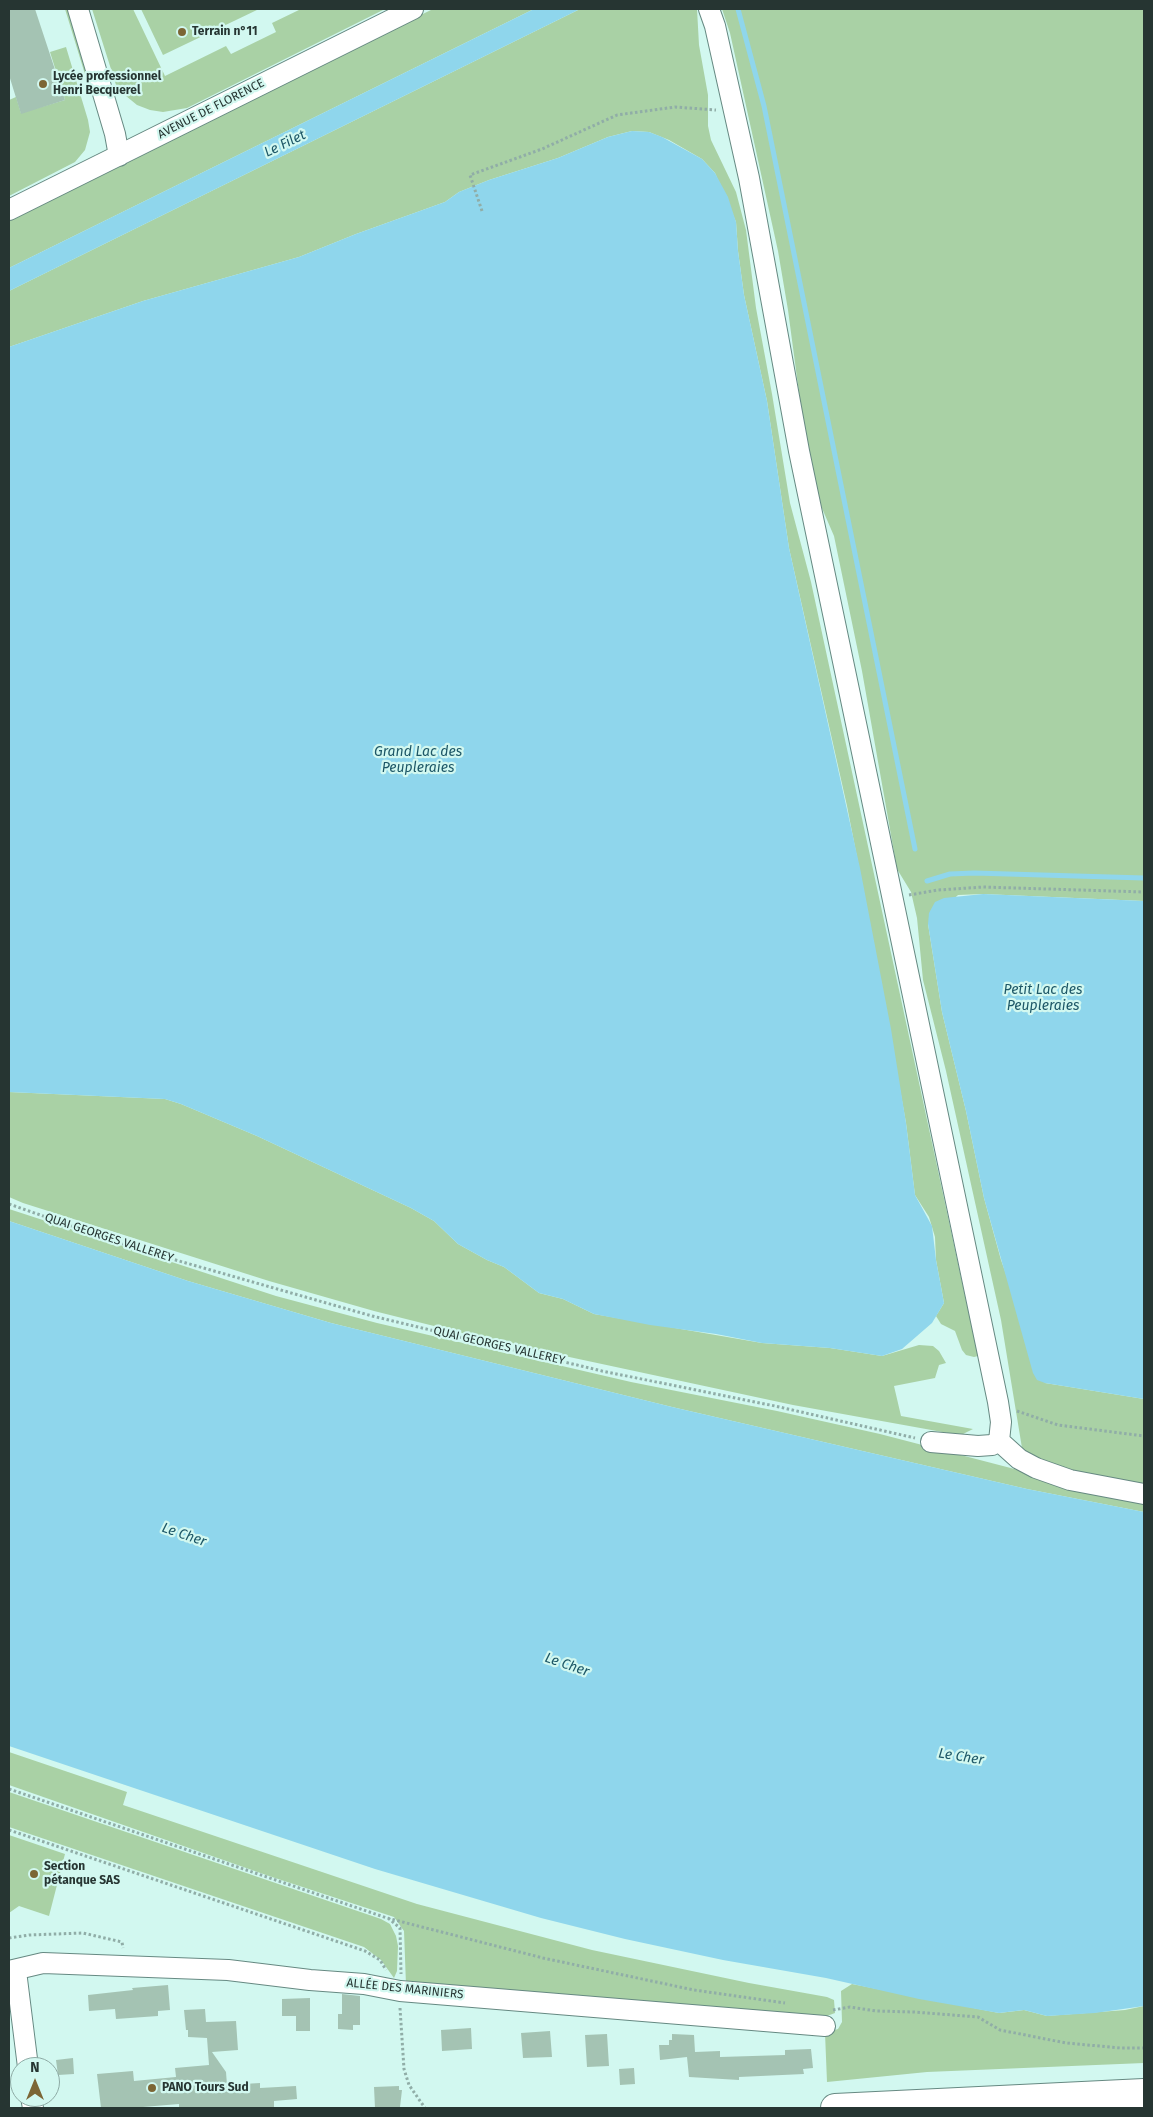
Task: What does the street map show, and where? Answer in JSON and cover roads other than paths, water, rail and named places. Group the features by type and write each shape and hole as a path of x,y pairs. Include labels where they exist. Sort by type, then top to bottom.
{"main road":[{"path":"835,2108 1144,2093"}],"street":[{"path":"78,9 115,134 119,156"},
{"name":"AVENUE DE FLORENCE","path":"9,210 413,9"},
{"path":"709,9 749,178 799,451 891,899 998,1402 1001,1422 999,1441"},
{"path":"931,1442 978,1446 992,1445 999,1441"},
{"path":"999,1441 1019,1459 1036,1468 1070,1480 1144,1494"},
{"name":"ALLÉE DES MARINIERS","path":"26,2057 12,1971 43,1963 228,1970 310,1980 364,1984 400,1991 826,2018"}],"water":[{"name":"Le Filet","path":"534,9 580,9 9,291 9,268"},
{"name":"Grand Lac des Peupleraies","path":"632,131 649,132 662,137 702,159 715,173 728,197 736,222 744,295 767,401 789,548 860,868 891,1029 915,1195 932,1226 944,1303 932,1323 902,1349 882,1356 830,1348 762,1343 594,1314 563,1299 539,1293 504,1267 458,1244 434,1221 411,1208 257,1136 181,1104 165,1099 9,1092 9,347 143,301 299,257 445,202 459,192 489,180 558,158 608,137"},
{"name":"Petit Lac des Peupleraies","path":"983,894 1144,901 1144,1399 1045,1383 1037,1380 1033,1373 984,1198 966,1111 942,1012 928,924 929,913 935,902 944,898"},
{"name":"Le Cher","path":"9,1221 188,1281 331,1323 672,1407 1027,1489 1144,1512 1144,2006 1095,2013 1047,2016 1024,2010 999,2013 919,1999 826,1978 723,1960 625,1939 541,1918 375,1869 9,1746"}],"waterway":[{"path":"738,9 764,106 915,849"},
{"path":"927,881 950,874 974,873 1144,878"}],"place":[{"name":"Terrain n°11","path":"182,32"},
{"name":"Lycée professionnel Henri Becquerel","path":"43,84"},
{"name":"Section pétanque SAS","path":"34,1874"},
{"name":"PANO Tours Sud","path":"152,2088"}]}
